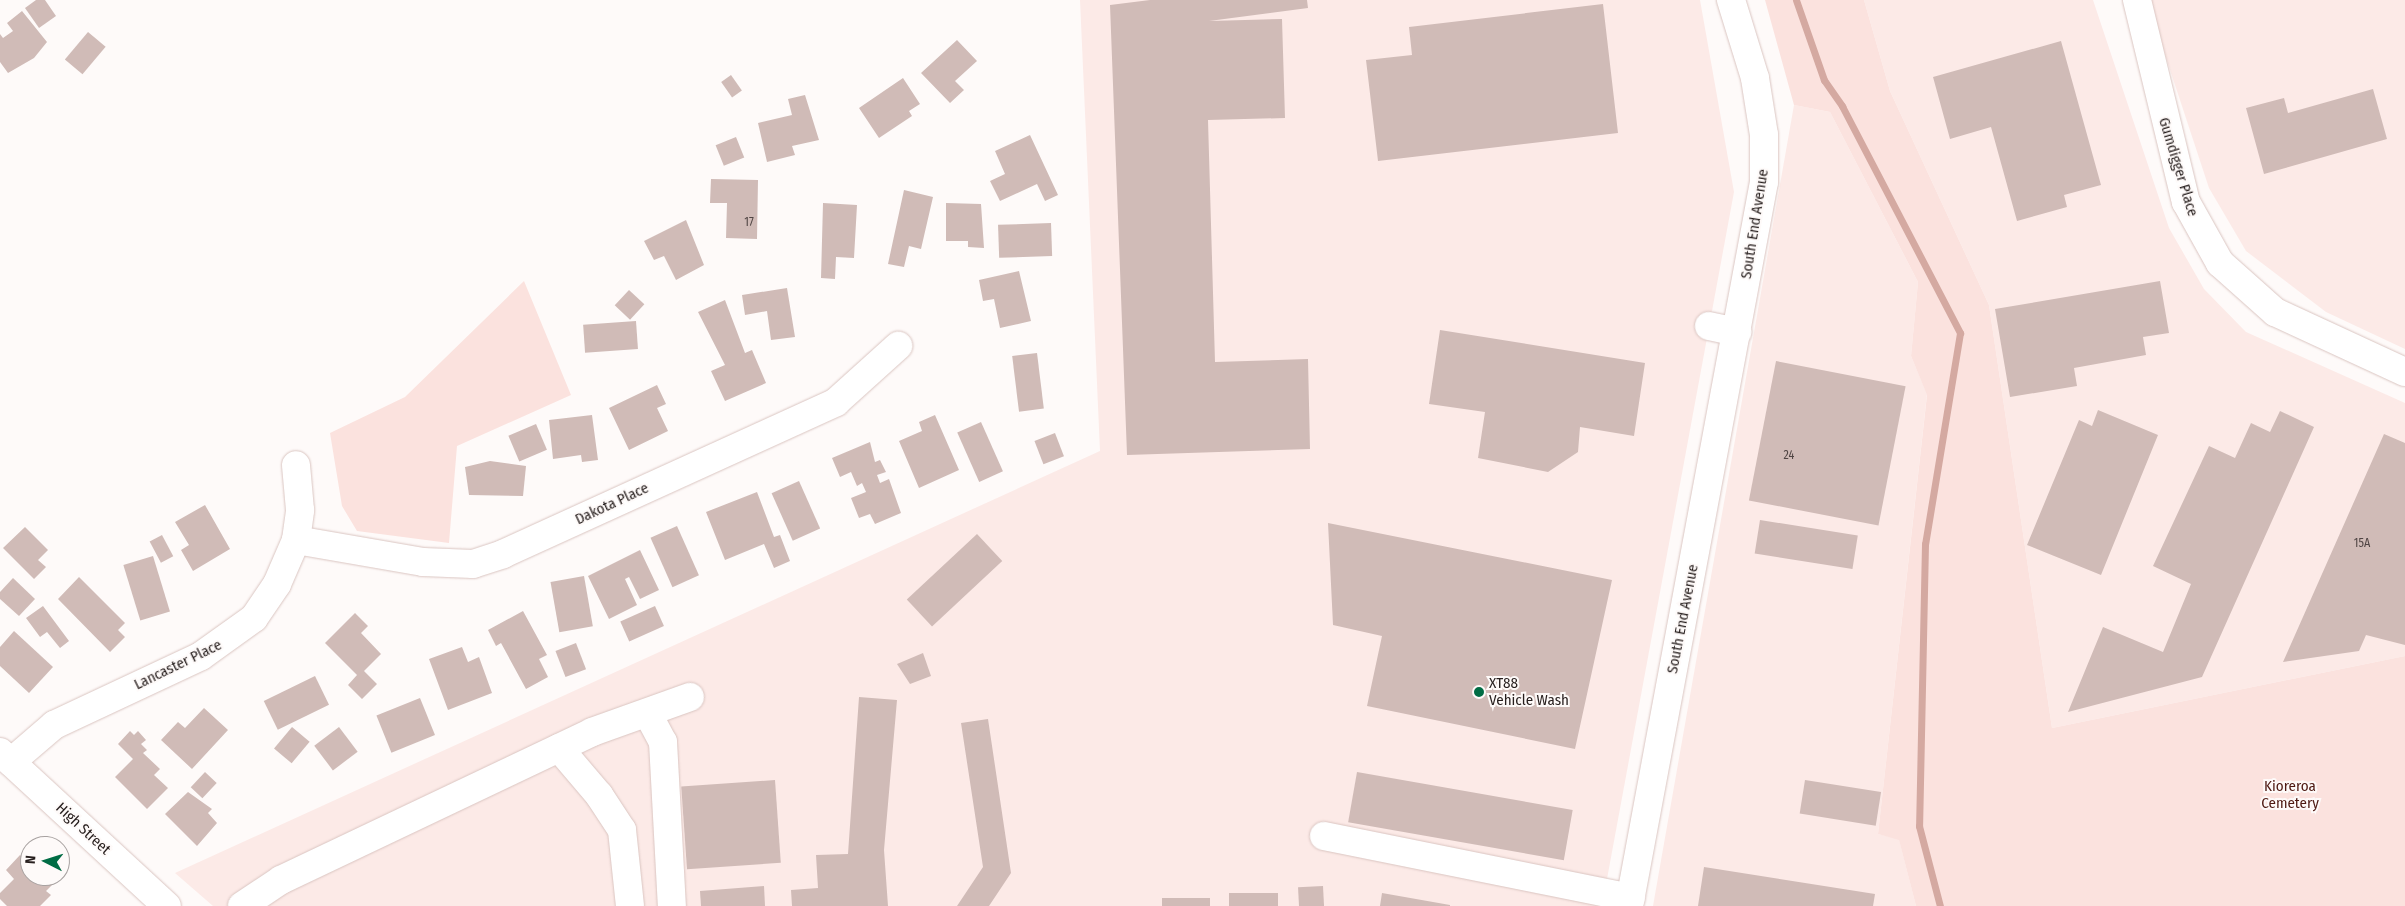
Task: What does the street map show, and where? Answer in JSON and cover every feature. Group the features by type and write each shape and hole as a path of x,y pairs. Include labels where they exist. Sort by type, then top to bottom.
{"street":[{"name":"South End Avenue","path":"1630,902 1764,182 1764,135 1755,78 1731,0"},
{"name":"Gumdigger Place","path":"2137,0 2186,202 2220,263 2275,312 2405,372"},
{"path":"1709,326 1737,332"},
{"name":"Dakota Place","path":"296,540 432,563 473,564 503,554 836,402 898,346"},
{"name":"Lancaster Place","path":"6,757 62,720 201,656 237,633 267,601 296,540 300,510 296,465"},
{"path":"242,906 281,880 559,748 628,717 648,714 690,697"},
{"path":"648,714 663,742 672,906"},
{"path":"559,748 599,795 622,830 630,906"},
{"name":"High Street","path":"6,757 167,906"},
{"path":"1324,836 1630,902"}],"shaded area":[{"path":"1080,0 1700,0 1734,192 1602,906 213,906 175,873 1100,451"},
{"path":"1864,0 2093,0 2169,228 2204,289 2246,332 2405,403 2405,656 2052,728 1989,305 1890,91"},
{"path":"2147,0 2405,0 2405,349 2326,312 2246,251 2209,188"},
{"path":"1794,105 1830,112 1918,282 1911,356 1927,394 1878,834 1899,839 1916,906 1653,906"}],"green space":[{"name":"Kioreroa Cemetery","path":"1765,0 1864,0 1890,91 1989,305 2052,728 2405,656 2405,906 1916,906 1899,840 1878,834 1927,395 1911,356 1918,282 1830,112 1794,105"},
{"path":"524,281 571,395 457,446 449,543 357,531 342,506 330,433 405,397"}],"building":[{"path":"36,0 45,0 56,16 39,28 25,8"},
{"path":"1150,0 1307,0 1308,8 1209,21 1282,19 1285,118 1208,120 1215,362 1308,359 1310,449 1127,455 1110,5"},
{"path":"1603,4 1618,133 1378,161 1366,60 1412,55 1409,27"},
{"path":"22,11 47,42 34,58 8,73 0,62 0,34 3,38 13,31 7,23"},
{"path":"88,32 106,47 82,74 65,60"},
{"path":"957,40 977,61 955,81 964,90 950,103 921,73"},
{"path":"2061,41 2101,185 2064,195 2067,207 2017,221 1991,127 1950,139 1933,77"},
{"path":"731,75 742,91 732,97 721,82"},
{"path":"903,78 920,104 909,111 912,116 879,138 859,108"},
{"path":"2373,89 2387,139 2264,174 2246,108 2284,98 2288,113"},
{"path":"805,95 819,140 792,146 795,155 767,162 758,123 792,115 788,99"},
{"path":"1030,135 1058,195 1045,201 1037,184 1000,201 990,181 1005,174 995,151"},
{"path":"736,137 744,157 724,166 716,145"},
{"path":"711,179 758,180 757,239 726,238 727,203 710,203"},
{"path":"904,190 933,197 921,249 909,246 904,267 888,264"},
{"path":"823,203 857,205 854,258 836,257 835,279 821,278"},
{"path":"946,203 981,204 984,248 968,247 968,241 946,241"},
{"path":"686,220 704,265 676,280 664,256 654,260 644,241"},
{"path":"1051,223 1052,256 999,258 998,225"},
{"path":"1019,271 1031,321 1000,328 994,299 983,301 979,280"},
{"path":"2160,281 2169,333 2143,337 2146,355 2074,368 2077,386 2010,397 1995,309"},
{"path":"787,288 795,337 771,340 767,311 745,315 742,295"},
{"path":"629,290 644,304 630,320 615,305"},
{"path":"725,300 745,353 752,350 766,383 725,401 711,371 725,365 698,312"},
{"path":"636,321 638,349 585,353 583,325"},
{"path":"1440,330 1645,363 1634,436 1580,427 1578,452 1548,472 1478,458 1485,412 1429,404"},
{"path":"1037,353 1044,409 1019,412 1012,356"},
{"path":"1776,361 1906,386 1878,526 1749,500"},
{"path":"657,385 666,404 657,408 668,431 629,450 609,408"},
{"path":"2098,410 2158,435 2101,575 2027,545 2079,420 2092,426"},
{"path":"2280,411 2314,427 2202,677 2068,712 2103,627 2163,652 2191,584 2153,566 2209,446 2235,458 2251,423 2270,432"},
{"path":"592,415 598,460 582,462 581,455 553,459 549,420"},
{"path":"935,415 959,470 919,488 899,441 922,431 919,422"},
{"path":"981,422 1003,471 979,482 957,433"},
{"path":"536,424 547,450 519,461 508,436"},
{"path":"1055,433 1064,456 1043,464 1034,441"},
{"path":"2384,434 2405,443 2405,645 2366,635 2359,651 2283,662"},
{"path":"870,442 875,462 880,460 886,472 877,475 880,483 889,479 901,513 875,524 870,514 859,518 851,498 866,492 862,483 857,486 851,472 840,477 832,458"},
{"path":"490,461 526,466 523,496 469,495 465,467"},
{"path":"799,481 820,529 793,541 772,493"},
{"path":"757,492 774,537 780,535 790,561 774,568 764,544 725,560 706,512"},
{"path":"205,505 230,549 193,571 181,550 189,545 175,522"},
{"path":"1760,520 1858,535 1852,569 1755,554"},
{"path":"1328,523 1612,580 1575,749 1367,706 1382,636 1333,625"},
{"path":"677,526 699,575 672,587 651,538"},
{"path":"25,527 48,550 38,560 46,567 34,579 3,548"},
{"path":"977,534 1002,561 932,627 907,599"},
{"path":"162,535 173,556 161,563 150,542"},
{"path":"640,550 659,590 640,599 629,577 625,579 637,605 609,619 588,576"},
{"path":"153,556 170,611 140,621 123,565"},
{"path":"584,576 593,626 559,632 551,582"},
{"path":"79,577 125,623 118,630 125,637 110,652 58,599"},
{"path":"13,578 35,599 19,616 0,599 0,592"},
{"path":"43,606 69,641 60,648 47,632 40,637 26,618"},
{"path":"655,606 664,626 629,642 620,621"},
{"path":"523,611 547,655 539,659 548,677 526,689 501,643 496,646 488,630"},
{"path":"355,613 368,626 361,633 381,654 364,671 377,684 362,699 348,685 357,675 325,643"},
{"path":"14,631 53,667 29,693 0,666 0,647"},
{"path":"576,643 586,669 565,677 555,651"},
{"path":"462,647 468,662 479,657 492,693 448,710 429,659"},
{"path":"923,653 931,676 910,684 897,664"},
{"path":"315,676 329,705 278,730 264,701"},
{"path":"859,697 897,700 884,850 888,906 792,906 791,890 818,888 816,855 848,854"},
{"path":"420,698 435,735 391,753 376,716"},
{"path":"204,708 228,730 192,769 161,740 178,722 185,728"},
{"path":"988,719 1011,873 989,906 957,906 983,867 961,723"},
{"path":"292,727 310,742 292,763 274,748"},
{"path":"339,727 358,752 333,770 314,746"},
{"path":"130,731 134,735 138,731 146,740 141,744 147,750 143,753 160,769 154,775 168,788 147,809 115,777 133,759 118,744"},
{"path":"205,772 217,783 202,798 191,787"},
{"path":"1357,772 1573,810 1564,860 1348,822"},
{"path":"775,780 781,863 687,869 681,787"},
{"path":"1805,780 1881,792 1876,826 1800,814"},
{"path":"188,792 212,809 208,813 217,823 197,846 165,814"},
{"path":"20,855 20,886 51,886 46,891 51,895 40,906 7,906 0,899 0,893 14,879 6,870"},
{"path":"1704,867 1875,894 1873,906 1698,906"},
{"path":"764,886 765,906 701,906 700,891"},
{"path":"1323,886 1324,906 1299,906 1298,887"},
{"path":"1229,893 1278,893 1278,906 1229,906"},
{"path":"1382,893 1450,905 1450,906 1380,906"},
{"path":"1162,898 1210,898 1210,906 1162,906"}],"waterway":[{"path":"1796,0 1824,80 1842,106 1960,333 1925,544 1919,826 1940,906"}],"place":[{"name":"XT88 Vehicle Wash","path":"1479,692"}]}
